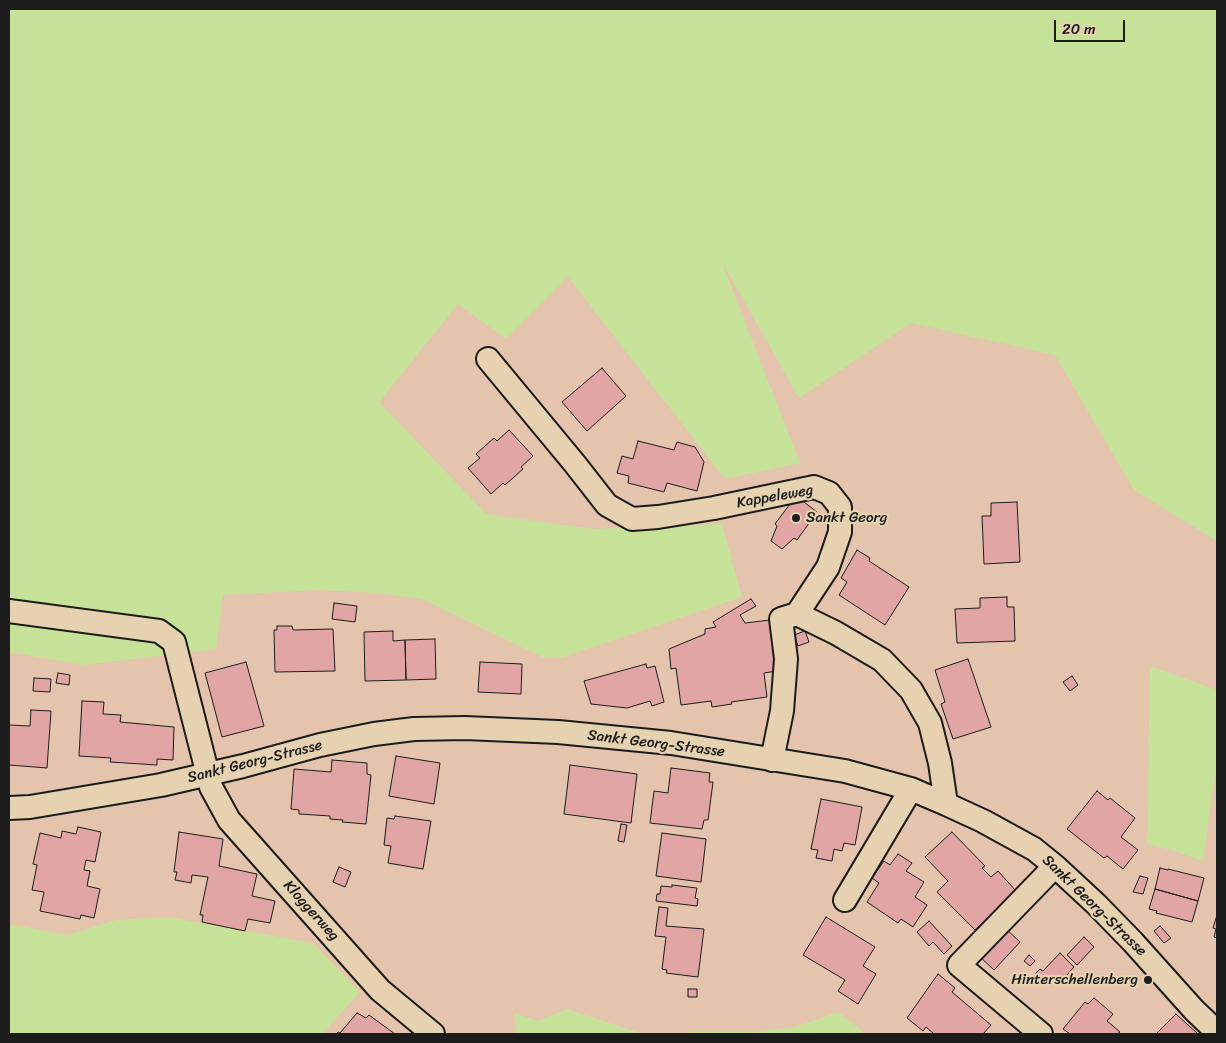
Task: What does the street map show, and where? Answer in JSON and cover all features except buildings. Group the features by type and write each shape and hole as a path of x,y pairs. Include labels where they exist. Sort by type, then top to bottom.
{"street":[{"name":"Kappeleweg","path":"488,359 607,505 632,519 714,508 814,487 829,492 840,507 840,532 828,567 797,614 781,619 786,659 782,711 772,760"},
{"name":"Kloggerweg","path":"9,611 159,631 174,642 211,787 230,820 380,990 433,1034"},
{"path":"797,614 836,633 882,660 911,690 930,724 940,763 946,804"},
{"name":"Sankt Georg-Strasse","path":"9,808 30,807 161,785 320,745 374,734 414,730 464,728 558,732 671,743 845,772 911,789 946,804 1034,849 1055,866 1126,935 1194,1010 1217,1032"},
{"path":"845,900 911,789"},
{"path":"1040,1034 959,965 1055,866"}],"green space":[{"path":"9,9 1217,9 1217,541 1134,490 1055,355 911,323 799,398 721,260 800,463 725,479 568,277 506,339 458,304 379,402 486,514 593,529 722,524 742,597 563,657 544,658 422,599 378,593 317,590 223,595 216,649 84,665 9,652"},
{"path":"1150,666 1217,690 1217,761 1203,861 1147,844"},
{"path":"168,917 313,943 360,992 322,1034 9,1034 9,924 68,935 116,920"},
{"path":"567,1009 643,1034 517,1034 514,1013 538,1021"},
{"path":"838,1012 866,1034 681,1034 693,1032 753,1032 795,1027"}],"place":[{"name":"Sankt Georg","path":"796,518"},
{"name":"Hinterschellenberg","path":"1148,980"}]}
